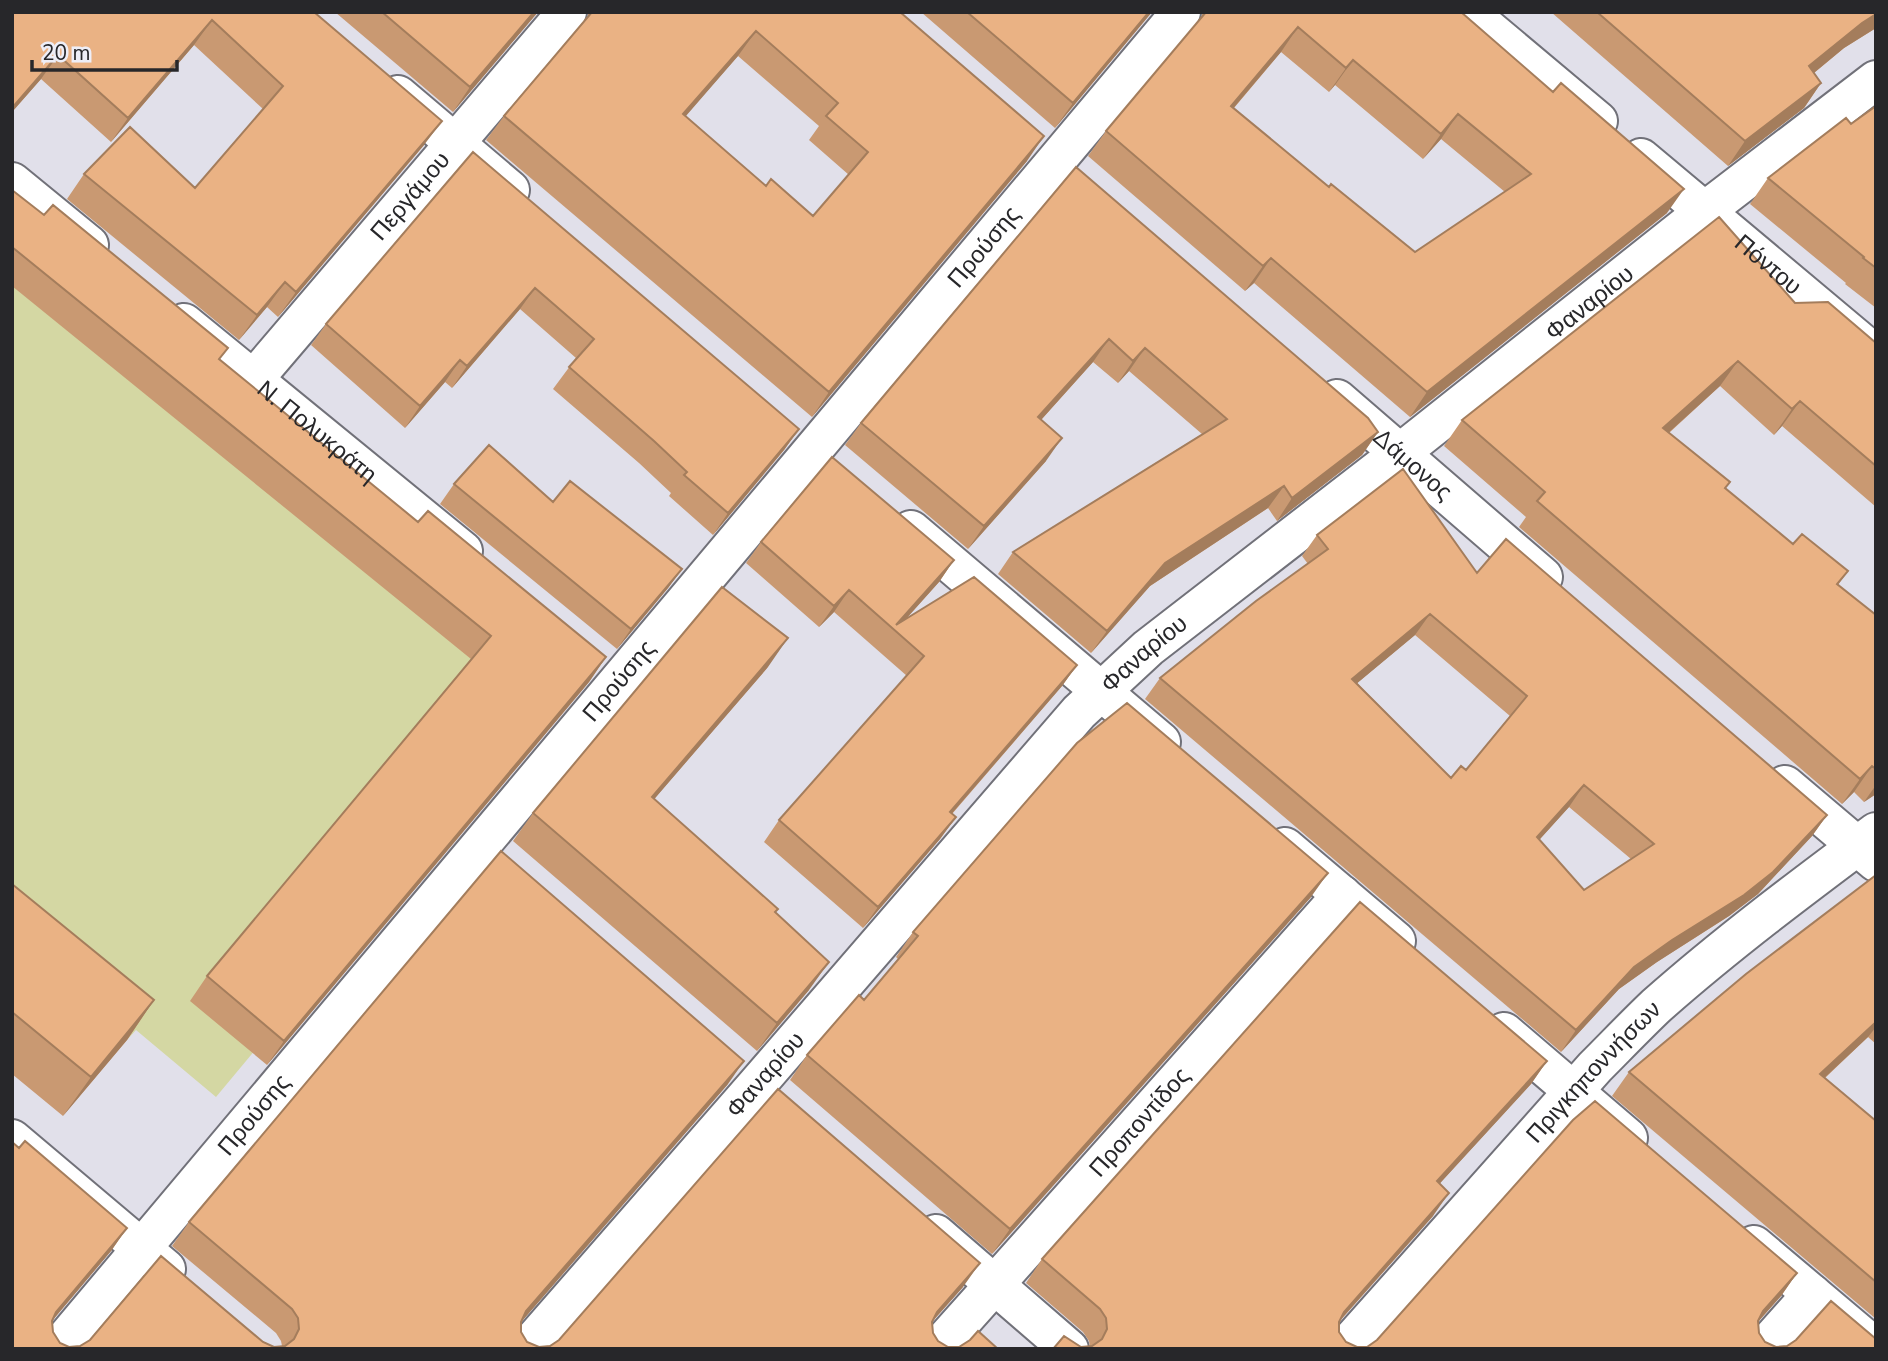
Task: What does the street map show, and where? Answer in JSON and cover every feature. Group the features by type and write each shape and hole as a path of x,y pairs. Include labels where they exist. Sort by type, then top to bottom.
{"street":[{"name":"Περγάμου","path":"253,380 568,12"},
{"name":"Προύσης","path":"57,1349 142,1248 494,853 610,671 1069,169 1181,12"},
{"name":"Πόντου","path":"1468,12 1876,355"},
{"path":"372,73 539,215"},
{"name":"Φαναρίου","path":"526,1349 769,1091 1070,722 1100,691 1147,648 1876,80"},
{"path":"1028,134 1069,169"},
{"path":"12,181 117,268"},
{"name":"Ν. Πολυκράτη","path":"159,302 491,574"},
{"name":"Δάμονος","path":"1307,373 1566,596"},
{"path":"889,511 1184,762"},
{"path":"1763,766 1869,847"},
{"path":"1258,824 1426,966"},
{"name":"Πριγκηποννήσων","path":"1345,1349 1626,1035 1691,975 1742,933 1869,847"},
{"name":"Προποντίδος","path":"937,1349 1342,895"},
{"path":"1479,1011 1657,1162"},
{"path":"729,1056 769,1091"},
{"path":"12,1139 192,1290"},
{"path":"912,1214 1069,1349"},
{"path":"1729,1224 1876,1348"},
{"path":"1763,1349 1812,1294"}],"green space":[{"path":"12,229 564,679 216,1097 136,1030 127,1040 12,945"}],"building":[{"path":"12,12 314,12 442,121 296,292 285,282 257,315 84,174 130,127 195,188 283,86 212,20 128,118 58,55 12,108"},
{"path":"382,12 534,12 470,87"},
{"path":"592,12 900,12 1044,136 829,392 504,116","holes":["756,31 838,103 826,116 868,152 813,216 771,179 766,186 683,114"]},
{"path":"967,12 1149,12 1073,103"},
{"path":"1206,12 1461,12 1553,92 1561,83 1684,189 1427,392 1271,258 1263,266 1106,131","holes":["1298,27 1346,68 1353,60 1441,134 1458,114 1531,174 1415,252 1331,184 1329,187 1231,106"]},
{"path":"1597,12 1876,14 1809,66 1821,83 1745,141"},
{"path":"1876,106 1876,268 1768,178 1846,118 1851,124"},
{"path":"473,152 799,429 728,513 684,475 687,472 654,441 569,367 594,339 535,288 467,366 460,360 420,406 326,324"},
{"path":"1076,167 1368,418 1378,432 1292,498 1284,486 1165,563 1107,631 1013,552 1227,419 1145,348 1133,361 1109,339 1038,417 1062,438 984,526 861,423"},
{"path":"12,190 44,215 53,205 228,348 219,359 418,522 428,511 606,657 284,1041 207,976 491,636 12,247"},
{"path":"1719,217 1795,303 1828,302 1876,343 1876,466 1800,401 1792,409 1738,361 1663,428 1730,482 1725,488 1793,544 1802,534 1848,571 1837,584 1876,615 1876,769 1872,766 1860,779 1537,501 1545,492 1462,420"},
{"path":"489,445 553,502 570,481 682,569 631,629 454,484"},
{"path":"832,457 954,560 896,625 974,577 1077,665 950,812 956,817 878,907 779,820 924,656 849,590 834,606 761,542"},
{"path":"1403,469 1477,573 1506,539 1827,815 1773,872 1744,895 1634,967 1576,1030 1160,678 1256,601 1328,549 1317,535","holes":["1430,614 1527,696 1466,770 1461,766 1451,778 1352,679","1584,785 1654,844 1584,890 1537,837"]},
{"path":"722,587 788,638 652,797 778,909 775,912 829,962 777,1023 533,813"},
{"path":"1127,703 1328,873 1010,1229 807,1055 859,995 864,1000 918,936 913,932 1077,743"},
{"path":"501,851 744,1061 526,1311 521,1322 521,1332 527,1342 539,1347 550,1346 559,1340 778,1089 980,1263 937,1312 932,1322 933,1333 938,1341 948,1347 959,1347 978,1331 998,1349 12,1349 12,1142 19,1148 25,1141 127,1228 56,1312 52,1321 53,1332 60,1343 69,1347 80,1346 90,1340 161,1256 263,1342 274,1347 285,1346 294,1339 299,1329 298,1318 292,1309 189,1222"},
{"path":"1876,875 1876,1022 1820,1074 1876,1121 1876,1282 1629,1072 1746,974"},
{"path":"12,884 154,1000 91,1077 12,1012"},
{"path":"1360,902 1547,1061 1437,1181 1449,1193 1344,1312 1339,1322 1339,1332 1346,1342 1357,1347 1367,1347 1377,1340 1573,1120 1595,1101 1797,1273 1763,1311 1758,1321 1759,1333 1765,1342 1776,1347 1787,1346 1796,1340 1831,1301 1876,1339 1876,1349 1053,1349 1064,1336 1081,1347 1092,1346 1102,1339 1107,1329 1106,1318 1100,1309 1042,1259"}]}
